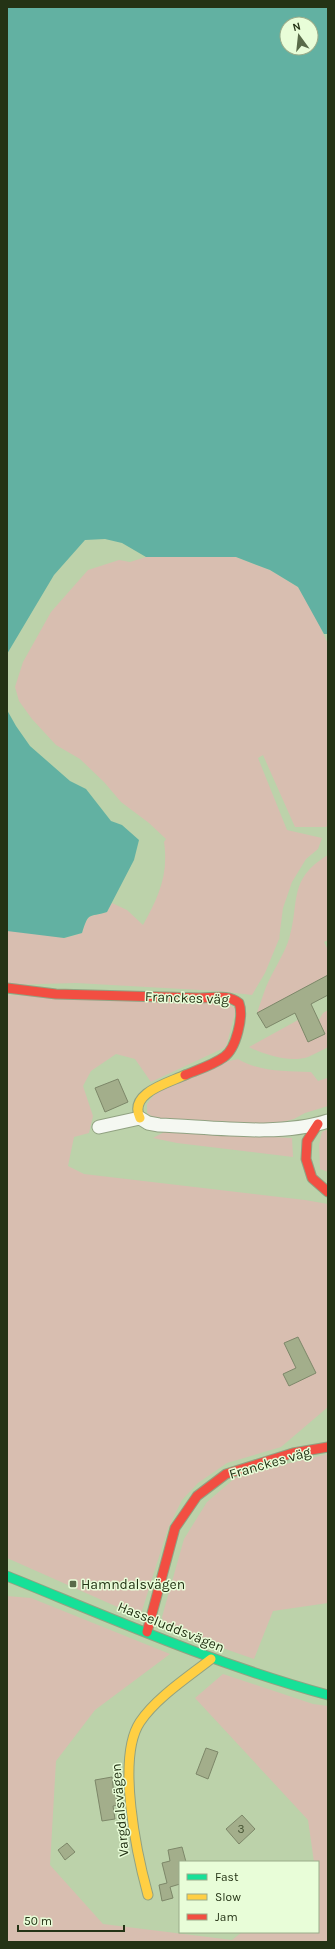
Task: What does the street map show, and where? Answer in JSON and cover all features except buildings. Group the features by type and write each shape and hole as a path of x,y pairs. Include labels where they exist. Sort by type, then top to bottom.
{"street":[{"name":"Franckes väg","path":"7,988 56,994 200,998 224,997 235,1000 242,1005 244,1014 231,1047 225,1057 146,1093 138,1104 137,1112 140,1118"},
{"path":"99,1127 140,1118 159,1125 267,1130 323,1122"},
{"path":"323,1122 307,1141 306,1159 312,1178 328,1192"},
{"name":"Franckes väg","path":"147,1632 176,1528 197,1496 226,1474 293,1453 328,1447"},
{"name":"Hasseluddsvägen","path":"7,1576 210,1659 291,1685 328,1695"},
{"name":"Vargdalsvägen","path":"148,1895 138,1859 128,1769 130,1748 140,1722 166,1694 210,1659"}],"shaded area":[{"path":"146,557 236,557 270,570 298,587 315,616 328,644 328,825 326,827 295,827 263,755 258,758 287,830 322,838 318,849 306,859 292,882 283,908 279,939 265,973 252,995 218,991 76,983 7,985 7,928 65,938 82,933 86,921 90,916 107,912 112,903 127,910 143,925 158,896 164,876 164,842 166,839 149,823 121,802 104,782 80,759 56,745 32,719 19,701 15,687 23,662 51,612 88,570 119,560 130,562"},
{"path":"328,855 328,940 324,942 328,950 328,975 257,1013 268,981 288,942 300,883 315,864"},
{"path":"7,995 227,1003 236,1009 226,1047 151,1082 135,1059 116,1054 91,1071 83,1086 93,1116 89,1133 74,1137 68,1166 84,1174 328,1204 328,1407 281,1447 227,1463 198,1483 182,1500 168,1528 140,1617 7,1558"},
{"path":"328,1010 328,1047 311,1056 301,1059 286,1059 262,1053 249,1047 298,1020 308,1042 325,1034 319,1020 323,1013"},
{"path":"238,1059 264,1069 311,1072 318,1081 327,1078 328,1106 305,1113 294,1119 274,1124 156,1119 147,1113 147,1104 156,1092 221,1063"},
{"path":"328,1129 328,1172 320,1169 319,1145 322,1132"},
{"path":"166,1131 292,1138 293,1157 177,1143 153,1138"},
{"path":"328,1454 328,1603 273,1611 254,1659 168,1629 164,1625 162,1617 184,1539 207,1502 235,1478 265,1469"},
{"path":"7,1596 31,1598 170,1654 95,1710 56,1761 50,1865 103,1924 232,1940 241,1933 319,1933 319,1861 314,1861 308,1820 195,1698 223,1674 313,1704 328,1706 328,1942 7,1942"}],"water":[{"path":"7,7 328,7 328,634 324,634 298,587 270,570 236,557 146,557 122,543 105,539 85,540 54,575 7,654"},
{"path":"7,710 30,746 70,781 86,789 111,821 122,825 139,840 134,860 107,912 90,916 86,921 82,933 64,938 7,931"}],"traffic: fast":[{"path":"7,1576 206,1656 328,1695"}],"traffic: slow":[{"path":"140,1118 138,1109 144,1096 152,1090 185,1075"},
{"path":"148,1895 134,1832 131,1807 129,1782 133,1738 140,1722 163,1696 211,1659"}],"traffic: jam":[{"path":"7,988 56,994 200,998 226,997 235,1000 239,1003 240,1024 232,1047 224,1057 185,1075"},
{"path":"318,1124 307,1141 306,1159 312,1178 328,1192"},
{"path":"147,1632 175,1528 197,1496 226,1474 293,1453 328,1447"}],"place":[{"name":"Hamndalsvägen","path":"73,1584"}]}
